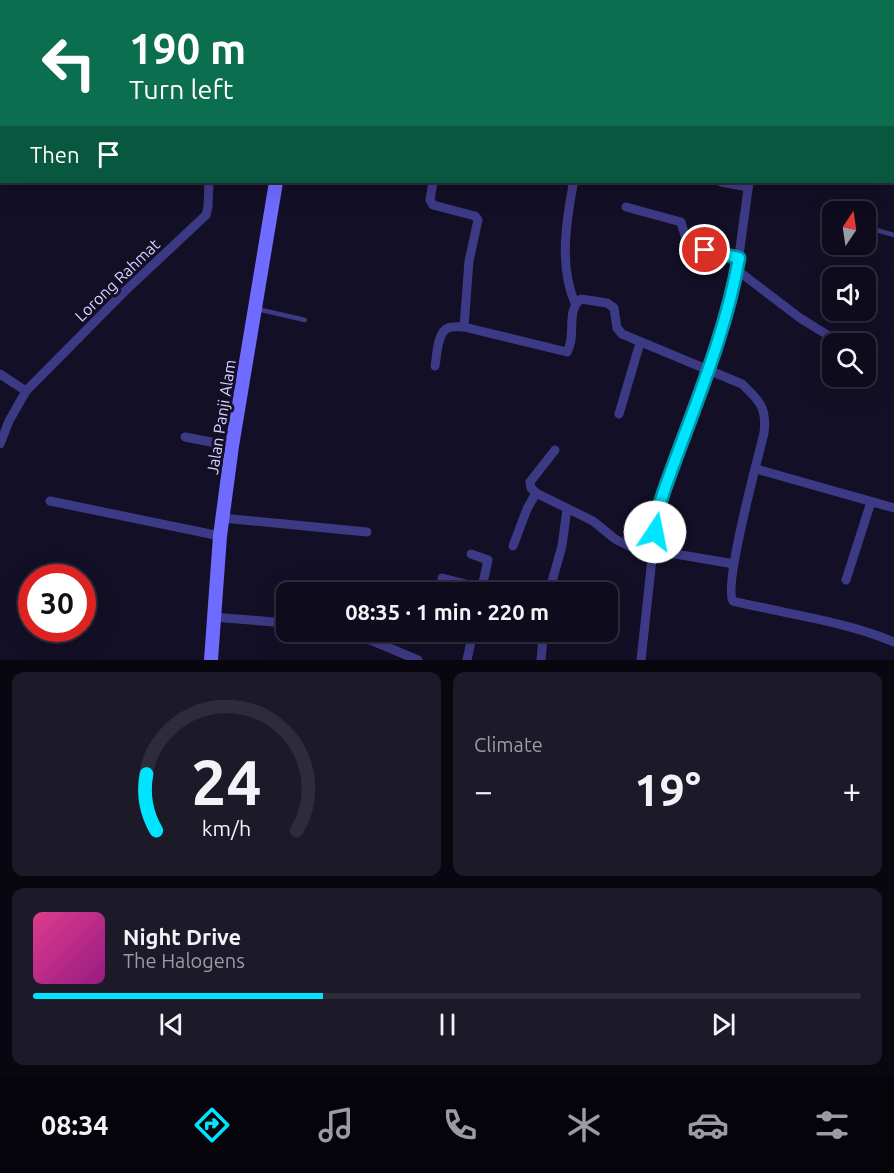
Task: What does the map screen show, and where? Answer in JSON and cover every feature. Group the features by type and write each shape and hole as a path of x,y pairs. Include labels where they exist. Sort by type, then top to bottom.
{"main road":[{"name":"Jalan Panji Alam","path":"211,660 222,518 273,183"}],"street":[{"name":"Lorong Rahmat","path":"0,444 9,421 26,391 125,291 206,215 209,183"},
{"path":"433,183 430,200 433,205 475,216 478,220 469,261 464,327"},
{"path":"572,183 573,186 566,233 566,262 568,284 575,303"},
{"path":"641,660 657,513 722,327 737,270 748,184"},
{"path":"626,207 681,222 688,246 739,258"},
{"path":"737,270 800,318 824,333"},
{"path":"435,366 439,343 444,330 448,328 464,327 567,352 571,346 572,312 575,303 581,299 607,303 615,308 617,328 622,334 742,384 758,399 766,417 734,564 730,594 734,601 840,623 894,642"},
{"path":"619,414 640,343"},
{"path":"0,374 26,391"},
{"path":"185,437 232,446"},
{"path":"555,450 530,482 531,488 536,493 593,520 622,542 652,550 734,564"},
{"path":"756,469 894,508"},
{"path":"513,546 527,509 536,493"},
{"path":"50,501 220,536"},
{"path":"846,580 871,502"},
{"path":"552,582 562,546 567,509"},
{"path":"222,518 367,532"},
{"path":"471,554 488,560 484,582"},
{"path":"442,578 455,582"},
{"path":"213,617 276,621"},
{"path":"375,642 418,660"},
{"path":"467,660 471,642"},
{"path":"541,660 543,642"}],"lane":[{"path":"876,230 894,236"},
{"path":"255,308 305,320"}],"route":[{"path":"655,532 657,513 722,327 737,270 739,258 705,250"}]}
